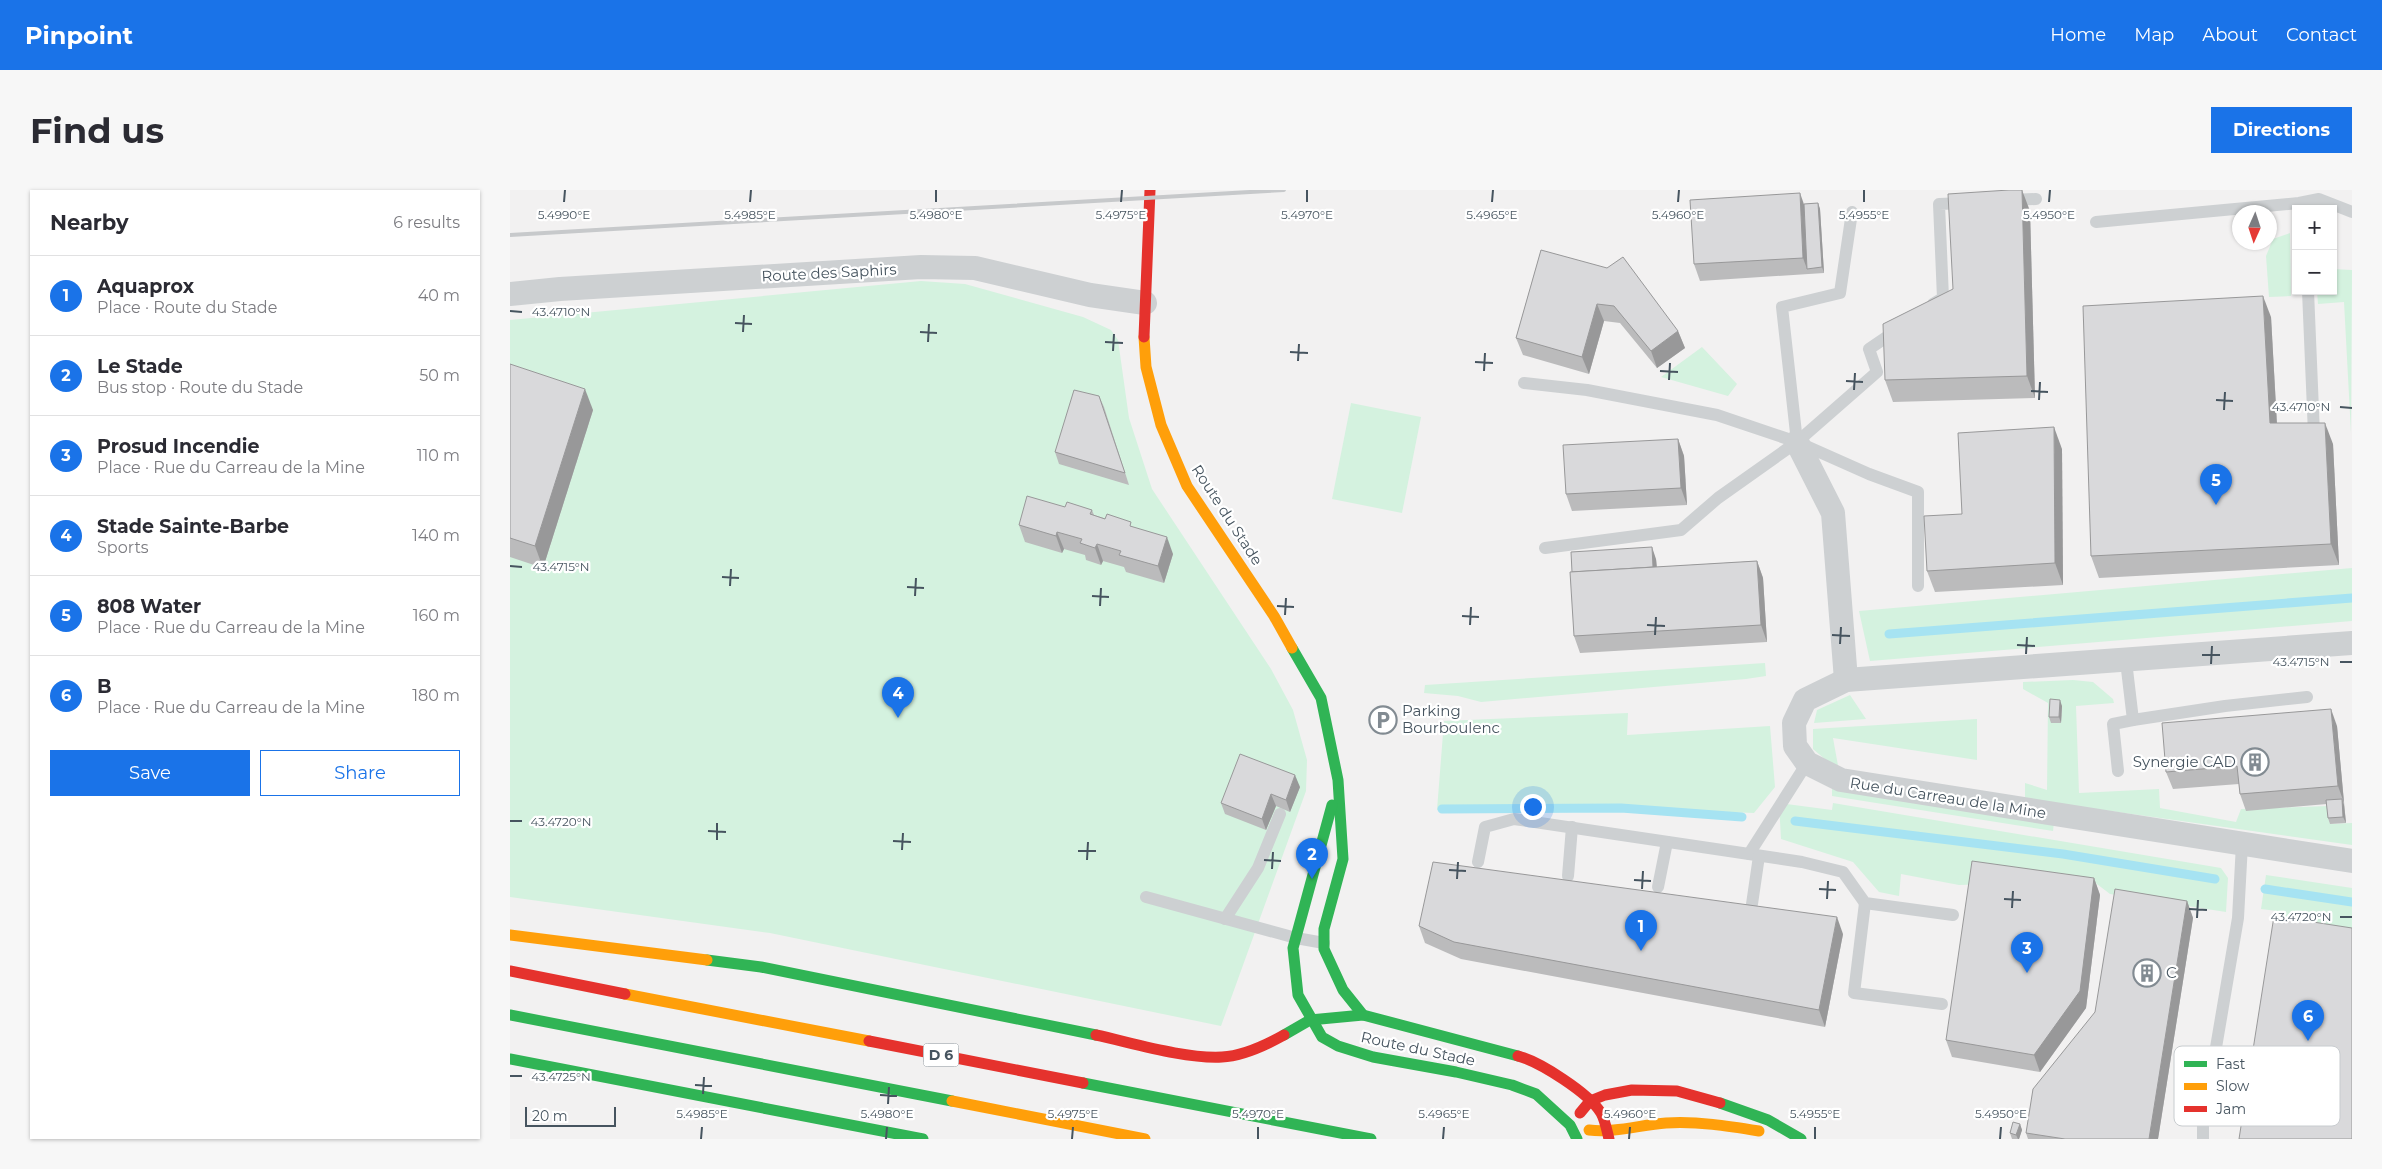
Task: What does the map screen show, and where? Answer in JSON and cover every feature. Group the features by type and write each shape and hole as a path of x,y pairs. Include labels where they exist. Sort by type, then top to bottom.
{"main road":[{"name":"Route du Stade","path":"1150,190 1145,303 1146,367 1158,416 1172,454 1187,486 1274,616 1315,684 1321,698 1338,780 1342,859 1324,929 1324,948 1344,990 1363,1015 1528,1059 1563,1079 1590,1101 1601,1113 1608,1135"},
{"name":"Route du Stade","path":"1338,780 1293,948 1298,994 1310,1020 1322,1037 1338,1046 1373,1057 1456,1072 1512,1085 1536,1094 1570,1124 1577,1139"},
{"path":"510,935 761,967 1198,1056 1223,1057 1241,1053 1268,1044 1310,1020 1363,1015"},
{"name":"D 6","path":"510,971 1371,1139"},
{"path":"510,1015 1145,1139"},
{"path":"510,1059 922,1139"},
{"path":"1786,1139 1764,1132 1729,1125 1692,1122 1653,1124 1608,1135 1570,1124 1590,1101 1605,1095 1632,1090 1677,1091 1702,1097 1768,1120 1801,1139"}],"street":[{"name":"Route des Saphirs","path":"510,294 560,289 939,268 975,268 1090,294 1145,303"},
{"path":"1796,442 1832,513 1846,680"},
{"path":"1807,763 1795,746 1794,723 1805,700 1846,680 2352,643"},
{"name":"Rue du Carreau de la Mine","path":"1807,763 1841,780 2352,861"}],"lane":[{"path":"1997,201 2036,199"},
{"path":"2302,205 2319,199 2334,205"},
{"path":"1927,309 1943,298 1939,204 1978,202"},
{"path":"2337,206 2352,212"},
{"path":"2096,222 2292,207"},
{"path":"1796,442 1782,307 1840,293 1852,212"},
{"path":"2308,295 2314,434"},
{"path":"1545,548 1681,530 1718,498 1796,442 1877,372 1869,349 1910,321"},
{"path":"1524,382 1586,390 1717,415 1796,442 1870,474 1918,492 1918,586"},
{"path":"2126,661 2133,720"},
{"path":"2118,772 2113,724 2225,706 2307,697"},
{"path":"1752,904 1754,855 1807,763"},
{"path":"1226,919 1258,868 1280,814"},
{"path":"1478,862 1484,828 1514,819 1802,862 1843,872 1865,903 1854,993 1942,1004"},
{"path":"1568,876 1572,828"},
{"path":"1658,887 1667,842"},
{"path":"2216,1046 2238,918 2242,844"},
{"path":"1146,897 1324,944"},
{"path":"1865,903 1953,915"},
{"path":"2203,1126 2203,1139"}],"green space":[{"path":"2290,233 2291,296 2269,297 2266,256 2268,250 2277,250 2277,238"},
{"path":"2337,269 2352,270 2351,433 2344,302 2318,304 2317,295 2337,295"},
{"path":"921,281 965,284 1083,317 1111,330 1118,340 1129,418 1152,489 1271,669 1293,710 1307,760 1306,791 1221,1026 770,933 510,897 510,320"},
{"path":"1702,347 1737,384 1728,396 1661,377"},
{"path":"1351,403 1421,417 1402,513 1332,499"},
{"path":"2352,568 2352,621 1870,661 1859,611"},
{"path":"1765,663 1766,676 1746,679 1481,702 1458,696 1424,693 1425,685"},
{"path":"2073,680 2093,682 2113,699 2114,703 2076,706 2079,793 2159,789 2160,808 2236,822 2241,809 2328,806 2330,824 2352,823 2352,845 2025,799 2025,783 2047,790 2048,703 2023,689 2023,682"},
{"path":"1850,695 1866,719 1814,723 1817,710"},
{"path":"1628,713 1627,735 1770,726 1775,787 1754,813 1621,808 1437,810 1444,721"},
{"path":"1977,719 1977,760 1833,738 1839,771 1813,749 1813,729"},
{"path":"1832,788 2054,822 2053,831 1832,796"},
{"path":"1779,803 1832,810 1833,803 2221,868 2228,878 2226,912 2110,894 2093,881 1959,885 1901,874 1899,896 1879,892 1853,862 1781,839"},
{"path":"2266,875 2352,888 2352,934 2277,923 2277,911 2261,909"}],"building":[{"path":"2022,190 2027,376 1885,380 1883,324 1953,289 1948,194"},
{"path":"1800,193 1803,258 1694,264 1690,200"},
{"path":"1818,203 1822,267 1807,269 1804,204"},
{"path":"1541,250 1607,268 1623,257 1678,331 1651,351 1614,306 1597,304 1582,357 1516,338"},
{"path":"2263,296 2270,423 2325,423 2331,544 2091,556 2083,306"},
{"path":"510,364 585,389 535,546 510,538"},
{"path":"1074,390 1099,396 1125,473 1055,452"},
{"path":"2054,427 2055,563 1927,571 1924,516 1962,514 1958,433"},
{"path":"1678,439 1681,488 1566,494 1563,445"},
{"path":"1027,496 1065,507 1067,502 1092,510 1090,514 1105,519 1107,514 1131,522 1130,526 1167,537 1158,566 1119,555 1121,551 1097,544 1095,548 1080,543 1082,539 1057,532 1056,536 1019,525"},
{"path":"1652,547 1653,567 1572,572 1571,552"},
{"path":"1757,561 1761,625 1574,636 1570,572"},
{"path":"2050,699 2060,700 2059,717 2049,717"},
{"name":"Synergie CAD","path":"2331,709 2338,786 2240,794 2237,766 2166,772 2162,723"},
{"path":"1240,754 1295,775 1286,800 1271,794 1262,819 1221,803"},
{"path":"2342,799 2343,817 2328,818 2326,800"},
{"path":"1972,861 2094,878 2080,991 2034,1055 1946,1040"},
{"path":"1433,862 1837,917 1819,1010 1454,942 1419,926"},
{"name":"C","path":"2115,889 2187,901 2149,1139 2065,1139 2026,1133 2033,1089 2095,1012"},
{"path":"2274,916 2352,928 2352,1139 2239,1139 2241,1126 2340,1126 2340,1046 2254,1046"},
{"path":"2013,1122 2020,1124 2016,1135 2010,1133"}],"waterway":[{"path":"1889,634 2352,598"},
{"path":"1442,809 1621,808 1742,817"},
{"path":"1795,821 2063,854 2215,879"},
{"path":"2265,889 2352,902"}],"railway":[{"path":"510,235 1284,190"}],"traffic: fast":[{"path":"1292,648 1321,698 1338,780 1343,859 1324,929 1324,949 1343,990 1363,1015 1518,1056"},
{"path":"1332,805 1293,948 1298,995 1322,1037 1338,1046 1373,1057 1456,1072 1512,1085 1536,1094 1570,1125 1577,1139"},
{"path":"707,960 761,967 1096,1035"},
{"path":"510,1015 952,1101"},
{"path":"1284,1035 1310,1020 1363,1015"},
{"path":"510,1059 923,1139"},
{"path":"1083,1083 1371,1139"},
{"path":"1720,1103 1768,1120 1801,1139"}],"traffic: slow":[{"path":"1144,337 1146,367 1161,425 1187,486 1274,616 1292,648"},
{"path":"510,935 707,960"},
{"path":"625,994 869,1041"},
{"path":"952,1101 1145,1139"},
{"path":"1589,1130 1599,1131 1656,1124 1689,1123 1712,1124 1759,1131"}],"traffic: jam":[{"path":"1144,337 1150,190"},
{"path":"510,971 625,994"},
{"path":"1096,1035 1176,1053 1207,1057 1230,1056 1246,1052 1284,1035"},
{"path":"869,1041 1083,1083"},
{"path":"1518,1056 1551,1071 1586,1096 1601,1113 1609,1139"},
{"path":"1580,1113 1590,1101 1605,1095 1632,1090 1677,1091 1720,1103"}],"place":[{"name":"808 Water","path":"2216,505"},
{"name":"Stade Sainte-Barbe","path":"898,718"},
{"name":"Parking Bourboulenc","path":"1383,720"},
{"name":"Synergie CAD","path":"2255,762"},
{"name":"Le Stade","path":"1312,879"},
{"name":"Aquaprox","path":"1641,951"},
{"name":"Prosud Incendie","path":"2027,973"},
{"name":"C","path":"2147,973"},
{"name":"B","path":"2308,1041"}]}
